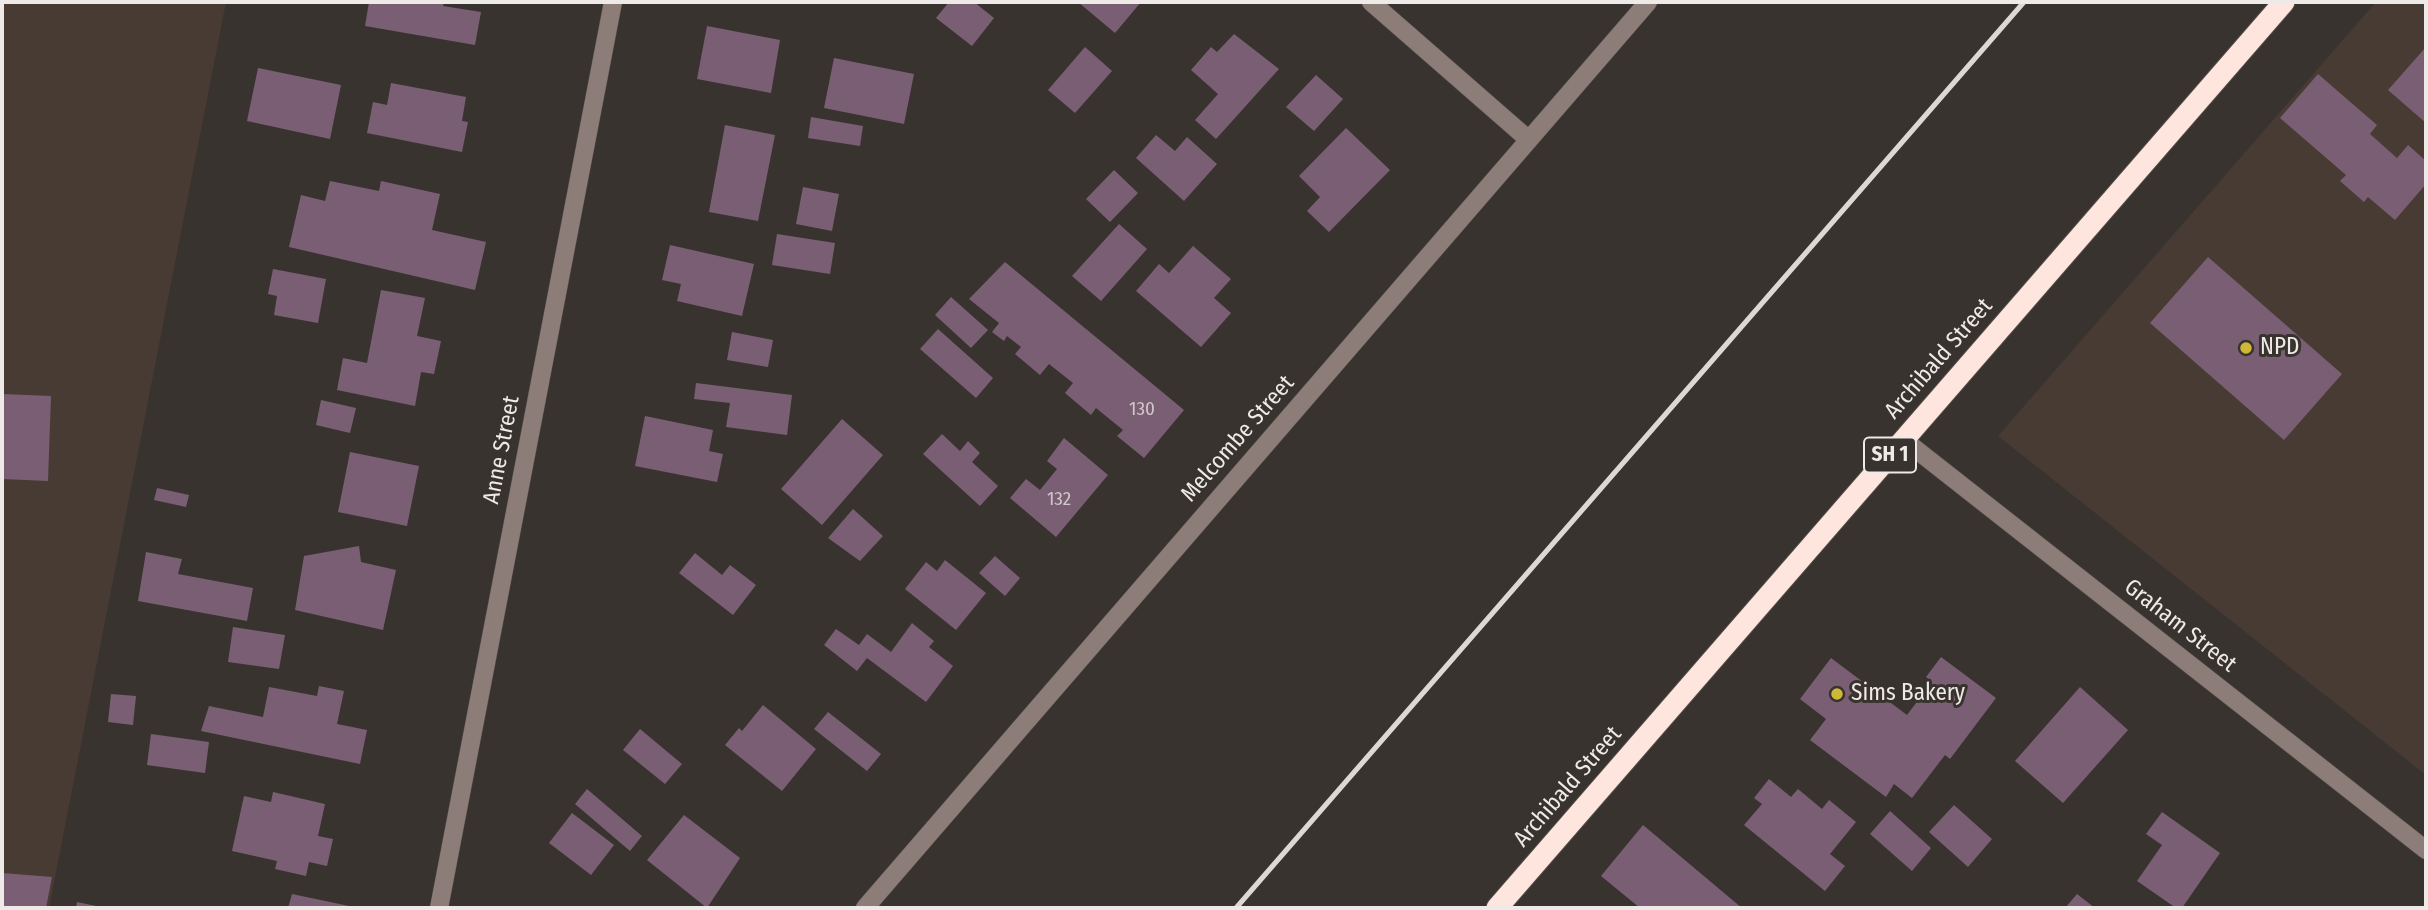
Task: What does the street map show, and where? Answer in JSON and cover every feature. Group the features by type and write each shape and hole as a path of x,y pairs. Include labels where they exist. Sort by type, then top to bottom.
{"highway":[{"name":"Archibald Street","path":"1497,908 2284,2"}],"street":[{"name":"Anne Street","path":"439,908 613,2"},
{"path":"1371,2 1529,140"},
{"name":"Melcombe Street","path":"865,908 1648,2"},
{"name":"Graham Street","path":"1904,440 2426,849"}],"shaded area":[{"path":"2,2 226,2 49,908 2,908"},
{"path":"2376,2 2426,2 2426,775 1998,436"}],"building":[{"path":"369,2 444,2 443,6 481,12 475,45 365,26"},
{"path":"949,2 974,2 994,18 972,46 936,18"},
{"path":"1078,2 1141,2 1115,33"},
{"path":"707,26 780,40 771,93 697,79"},
{"path":"1234,34 1279,69 1216,139 1195,120 1218,94 1191,70 1211,47 1217,52"},
{"path":"1085,47 1112,71 1075,113 1048,90"},
{"path":"2426,47 2426,123 2388,90"},
{"path":"834,58 914,74 904,124 824,108"},
{"path":"258,68 341,85 330,139 247,121"},
{"path":"2318,74 2377,125 2370,134 2397,158 2408,145 2426,161 2426,184 2395,220 2368,197 2364,202 2340,181 2346,175 2280,118"},
{"path":"1316,75 1343,99 1314,131 1286,107"},
{"path":"391,83 466,97 462,121 468,122 462,152 367,133 373,102 387,105"},
{"path":"811,117 863,126 860,146 808,138"},
{"path":"725,125 775,135 758,221 709,212"},
{"path":"1346,128 1390,170 1329,232 1307,211 1320,197 1299,176"},
{"path":"1156,135 1175,151 1187,137 1217,164 1184,201 1136,158"},
{"path":"1114,170 1138,193 1110,222 1086,199"},
{"path":"330,181 379,191 381,181 440,194 432,230 486,242 475,290 289,247 301,195 325,201"},
{"path":"803,187 839,194 832,231 796,224"},
{"path":"1119,224 1147,249 1101,301 1072,276"},
{"path":"777,234 835,243 830,274 772,265"},
{"path":"670,245 754,264 742,316 677,301 681,284 662,280"},
{"path":"1193,246 1231,279 1214,298 1231,313 1201,347 1136,291 1159,264 1169,273"},
{"name":"NPD","path":"2208,257 2342,374 2284,440 2150,323"},
{"path":"1005,262 1184,410 1144,458 1117,436 1123,430 1096,408 1091,415 1065,393 1073,383 1049,364 1040,375 1015,354 1021,347 1007,336 1004,341 992,332 999,323 969,299"},
{"path":"273,269 326,279 318,323 274,315 277,296 268,294"},
{"path":"381,290 425,298 417,336 441,341 434,374 421,372 415,406 337,390 343,358 367,363"},
{"path":"951,297 988,330 971,348 935,315"},
{"path":"938,329 993,378 976,398 920,349"},
{"path":"732,332 773,340 768,367 727,360"},
{"path":"696,383 792,395 787,435 726,427 730,403 694,399"},
{"path":"2,394 51,396 48,481 2,479"},
{"path":"321,400 356,408 350,433 316,425"},
{"path":"645,416 713,430 709,451 723,454 717,482 635,466"},
{"path":"842,419 883,455 822,525 781,489"},
{"path":"942,434 960,451 968,441 980,453 972,462 998,486 980,506 923,454"},
{"path":"1064,438 1108,475 1056,537 1010,498 1026,479 1040,490 1057,469 1047,461"},
{"path":"350,452 419,466 407,526 338,512"},
{"path":"157,488 189,495 186,507 154,500"},
{"path":"853,509 883,536 860,561 828,538"},
{"path":"359,546 361,562 396,570 383,630 295,610 304,556"},
{"path":"146,552 182,559 178,574 253,588 247,621 138,601"},
{"path":"695,553 722,575 730,565 756,585 733,615 679,573"},
{"path":"995,556 1020,578 1005,596 979,573"},
{"path":"945,560 986,593 956,630 905,589 926,562 937,571"},
{"path":"912,623 934,641 929,647 953,666 926,702 867,658 857,671 824,645 836,629 859,645 867,634 891,652"},
{"path":"233,627 285,635 279,669 228,662"},
{"path":"1941,657 1996,698 1950,759 1945,755 1912,798 1894,784 1886,797 1810,740 1826,719 1800,699 1831,658 1907,715 1932,682 1926,677"},
{"path":"319,686 344,691 337,724 367,730 360,764 201,731 209,706 263,717 269,687 317,696"},
{"path":"2080,687 2128,730 2063,803 2015,761"},
{"path":"111,694 136,696 133,725 108,722"},
{"path":"763,705 816,749 782,791 725,745 739,728 742,731"},
{"path":"828,712 881,754 867,771 814,729"},
{"path":"640,729 682,764 665,784 623,750"},
{"path":"151,734 209,742 205,773 147,765"},
{"path":"1769,779 1791,797 1798,789 1822,809 1829,800 1856,822 1830,854 1845,866 1825,891 1744,825 1762,804 1754,798"},
{"path":"587,789 642,836 630,851 575,804"},
{"path":"273,792 325,804 318,836 333,839 327,866 309,862 306,876 275,869 277,861 232,851 244,796 271,802"},
{"path":"1954,805 1992,839 1968,867 1929,832"},
{"path":"1890,811 1931,848 1912,871 1870,834"},
{"path":"2162,812 2220,853 2182,908 2176,908 2137,881 2162,845 2146,834"},
{"path":"572,813 614,845 591,875 549,843"},
{"path":"684,815 740,858 707,908 647,860"},
{"path":"1643,825 1742,908 1640,908 1601,876"},
{"path":"2,873 52,877 46,908 2,908"},
{"path":"292,894 349,906 349,908 288,908"},
{"path":"2077,894 2095,908 2065,908"},
{"path":"77,902 101,907 101,908 76,908"}],"railway":[{"path":"1236,908 2024,2"}],"place":[{"name":"NPD","path":"2246,348"},
{"name":"Sims Bakery","path":"1837,694"}]}
